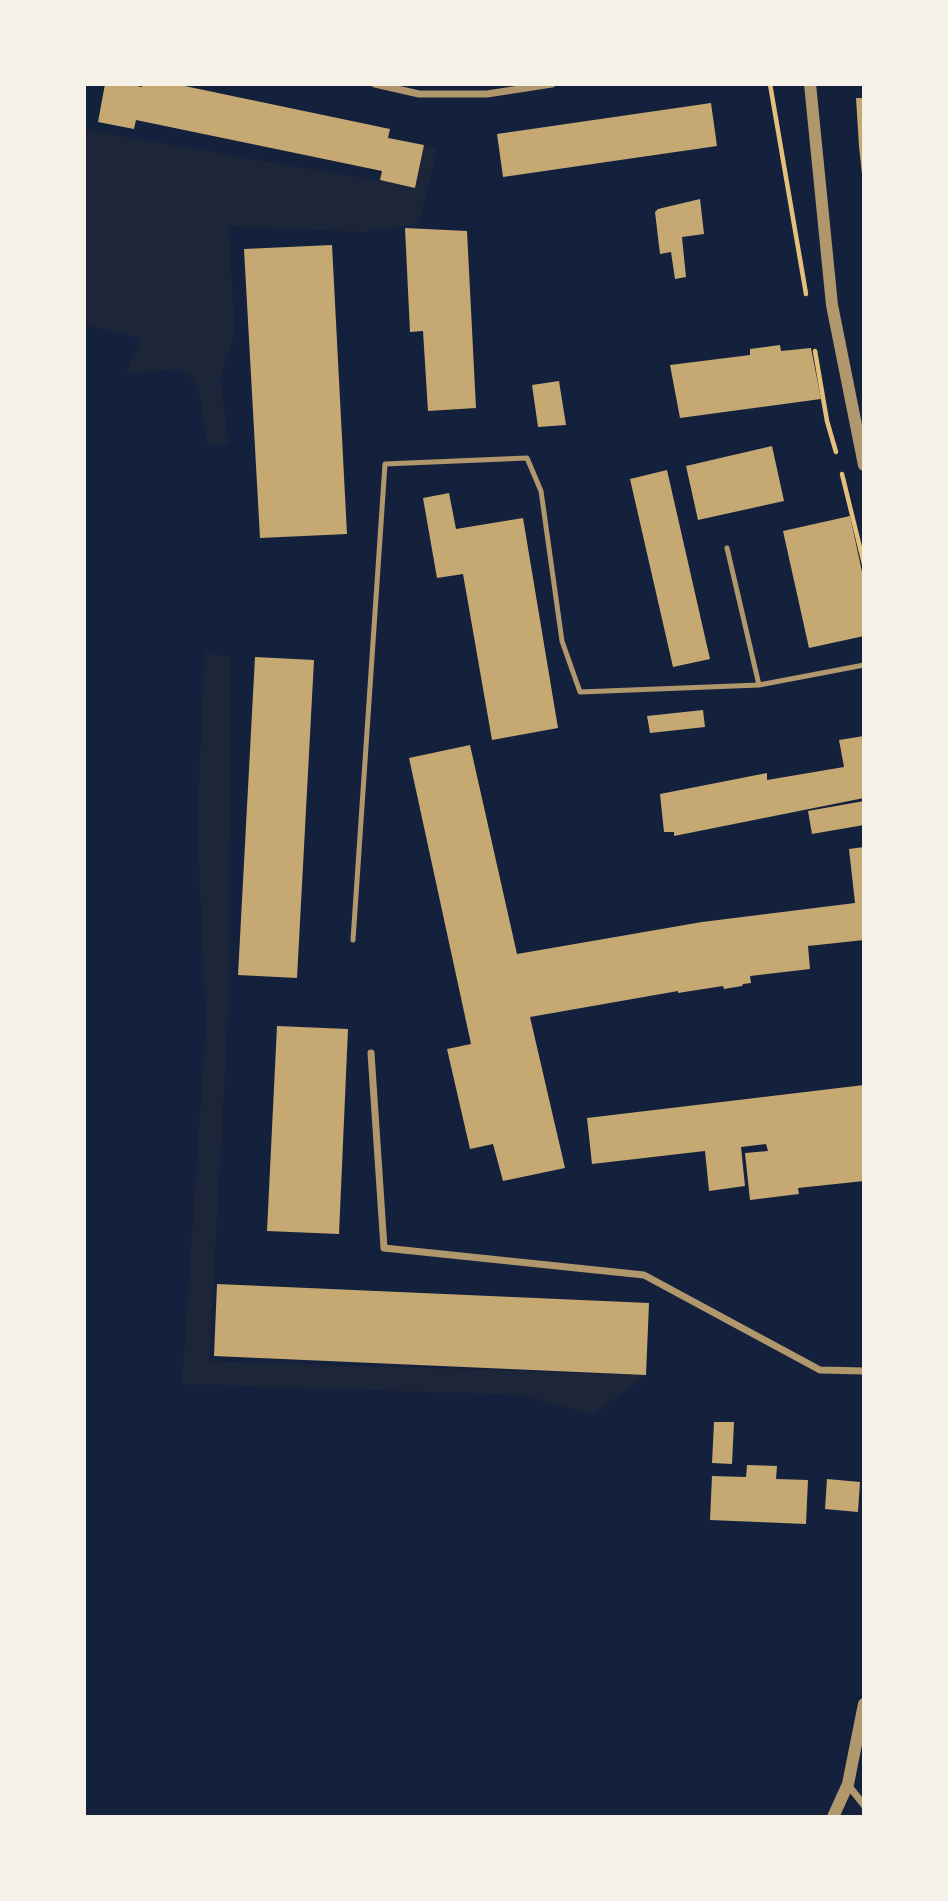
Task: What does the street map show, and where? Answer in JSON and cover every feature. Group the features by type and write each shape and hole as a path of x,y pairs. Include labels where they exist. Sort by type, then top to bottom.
{"street":[{"path":"375,84 419,94 487,94 552,84"},
{"path":"810,84 832,305 864,465"},
{"path":"371,1053 384,1248 644,1275 820,1370 864,1371"},
{"path":"833,1817 848,1784 864,1704"},
{"path":"848,1784 864,1805"}],"lane":[{"path":"353,940 385,464 527,458 541,491 562,641 580,692 759,685 864,665"},
{"path":"727,548 759,685"}],"shaded area":[{"path":"85,130 415,187 424,145 437,149 418,225 363,232 228,226 235,332 220,379 229,445 207,446 199,388 192,377 179,369 125,374 142,339 84,325"},
{"path":"205,652 230,657 228,1019 209,1361 646,1375 592,1415 523,1395 182,1384 206,1024 197,823"}],"building":[{"path":"105,84 142,87 143,84 175,84 390,129 388,138 424,145 415,188 380,180 382,171 136,120 134,129 98,122"},
{"path":"856,98 864,98 864,174 859,146"},
{"path":"711,103 717,146 503,177 497,134"},
{"path":"700,199 704,234 682,237 686,277 675,279 671,252 660,254 655,212"},
{"path":"405,228 467,231 476,408 428,411 423,331 410,332"},
{"path":"332,245 347,534 260,538 244,249"},
{"path":"780,345 781,351 811,348 821,399 680,418 670,365 750,355 750,349"},
{"path":"559,381 566,425 538,427 532,385"},
{"path":"772,446 784,501 698,520 686,466"},
{"path":"667,470 710,659 673,667 630,479"},
{"path":"449,493 456,529 523,518 558,728 492,740 463,574 437,578 423,498"},
{"path":"850,516 864,581 864,636 809,648 783,531"},
{"path":"255,657 314,660 297,978 238,975"},
{"path":"703,710 705,727 650,733 647,716"},
{"path":"864,736 864,798 674,836 674,832 664,832 660,794 767,773 767,780 844,767 839,740"},
{"path":"470,745 517,954 702,922 855,903 849,849 864,847 864,940 808,946 810,969 750,976 751,983 742,986 678,991 530,1017 565,1168 503,1181 493,1144 470,1149 447,1049 471,1044 409,758"},
{"path":"864,801 864,825 812,834 808,811"},
{"path":"277,1026 348,1029 339,1234 267,1231"},
{"path":"864,1085 864,1181 798,1188 799,1194 750,1200 745,1153 768,1151 766,1144 741,1147 745,1186 709,1191 705,1151 592,1164 587,1118"},
{"path":"217,1284 649,1303 646,1375 214,1356"},
{"path":"714,1422 734,1422 732,1464 712,1463"},
{"path":"747,1465 777,1466 776,1479 808,1480 806,1524 710,1520 712,1476 746,1477"},
{"path":"827,1479 860,1482 858,1512 825,1509"}]}
